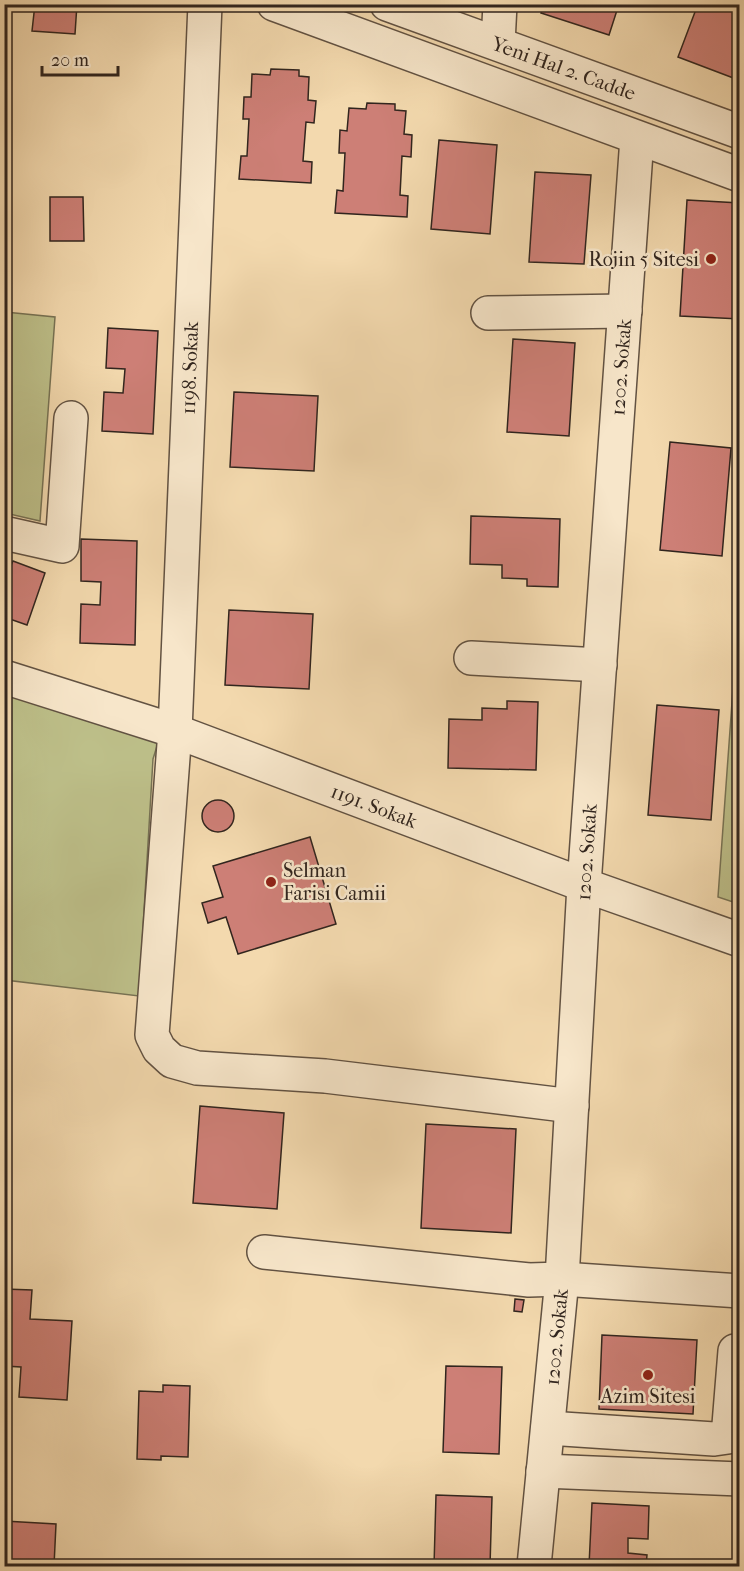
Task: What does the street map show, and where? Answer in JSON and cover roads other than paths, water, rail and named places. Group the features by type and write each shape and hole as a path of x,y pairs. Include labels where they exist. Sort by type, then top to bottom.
{"street":[{"name":"1198. Sokak","path":"205,4 175,731 152,1035 159,1049 172,1061 197,1068 325,1076 572,1106"},
{"path":"274,4 740,175"},
{"name":"Yeni Hal 2. Cadde","path":"387,4 740,132"},
{"path":"498,43 500,4"},
{"name":"1202. Sokak","path":"534,1566 562,1279 584,885 637,138"},
{"path":"488,313 625,311"},
{"path":"4,533 62,546 71,418"},
{"path":"471,658 600,665"},
{"name":"1191. Sokak","path":"4,677 175,731 584,885 740,939"},
{"path":"264,1252 529,1280 562,1279 740,1291"},
{"path":"548,1428 714,1439 728,1437 735,1352"},
{"path":"543,1470 740,1479"}],"place":[{"name":"Rojin 5 Sitesi","path":"711,259"},
{"name":"Selman Farisi Camii","path":"271,882"},
{"name":"Azim Sitesi","path":"648,1375"}]}
